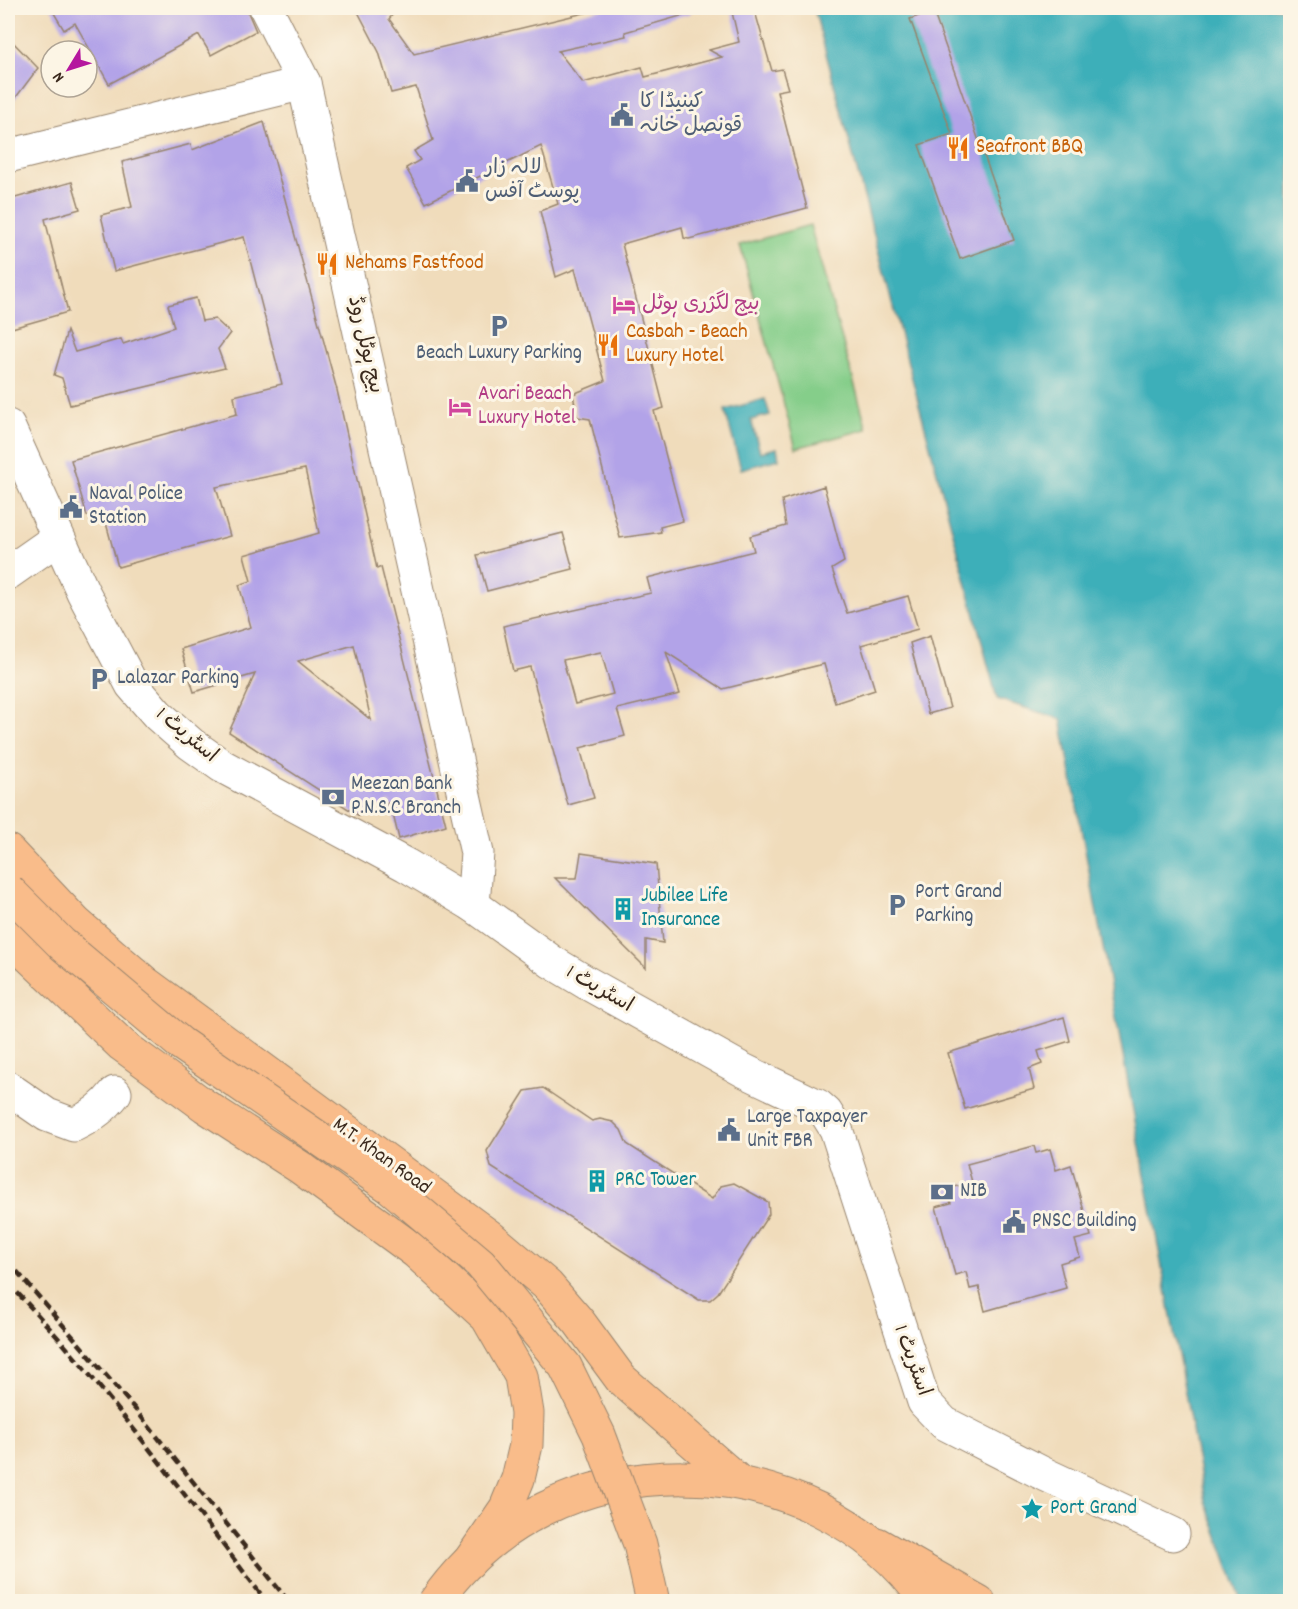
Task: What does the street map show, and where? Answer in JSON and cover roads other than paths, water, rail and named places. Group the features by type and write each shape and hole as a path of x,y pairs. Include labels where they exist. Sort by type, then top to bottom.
{"main road":[{"name":"M.T. Khan Road","path":"8,850 76,923 144,982 480,1229 547,1285 579,1322 621,1380 738,1481"},
{"path":"8,890 62,944 180,1043 390,1187 480,1263 566,1366 599,1435 632,1522 640,1544 653,1602"},
{"path":"8,907 78,976 130,1020 388,1202 430,1237 507,1313 554,1378 584,1441 621,1547 636,1602"},
{"path":"8,936 122,1045 205,1106 301,1168 416,1252 487,1317 521,1376 527,1413 526,1445 518,1479 506,1509 469,1562 435,1602"},
{"path":"469,1562 515,1526 566,1498 622,1482 680,1476 738,1481 783,1493 826,1512 979,1602"},
{"path":"865,1537 914,1582 927,1602"}],"street":[{"name":"بیچ ہوٹل روڈ","path":"266,8 304,83 477,853 473,905"},
{"path":"8,156 304,83"},
{"name":"اسٹریٹ 1","path":"8,426 58,538 114,653 132,685 158,716 222,766 406,865 473,905 552,962 587,984 743,1070 818,1106 826,1113 840,1143 924,1402 944,1423 1040,1472 1173,1534"},
{"path":"8,573 58,538"},
{"path":"8,1088 46,1114 74,1125 99,1110 115,1093"}],"water":[{"path":"814,8 1290,8 1290,1601 1242,1601 1205,1501 1061,719 997,699"},
{"path":"765,399 770,415 751,420 760,452 777,448 779,459 741,469 725,410"}],"railway":[{"path":"8,1261 135,1409 289,1602"},
{"path":"8,1283 43,1320 109,1399 267,1602"}],"place":[{"name":"کینیڈا کا قونصل خانہ","path":"622,115"},
{"name":"Seafront BBQ","path":"958,148"},
{"name":"لالہ زار پوسٹ آفس","path":"467,181"},
{"name":"Nehams Fastfood","path":"327,264"},
{"name":"بیچ لگژری ہوٹل","path":"624,305"},
{"name":"Beach Luxury Parking","path":"499,326"},
{"name":"Casbah - Beach Luxury Hotel","path":"608,345"},
{"name":"Avari Beach Luxury Hotel","path":"460,407"},
{"name":"Naval Police Station","path":"71,507"},
{"name":"Lalazar Parking","path":"99,679"},
{"name":"Meezan Bank P.N.S.C Branch","path":"333,797"},
{"name":"Port Grand Parking","path":"897,905"},
{"name":"Jubilee Life Insurance","path":"623,909"},
{"name":"Large Taxpayer Unit FBR","path":"729,1130"},
{"name":"PRC Tower","path":"597,1181"},
{"name":"NIB","path":"942,1192"},
{"name":"PNSC Building","path":"1014,1222"},
{"name":"Port Grand","path":"1032,1509"}]}
